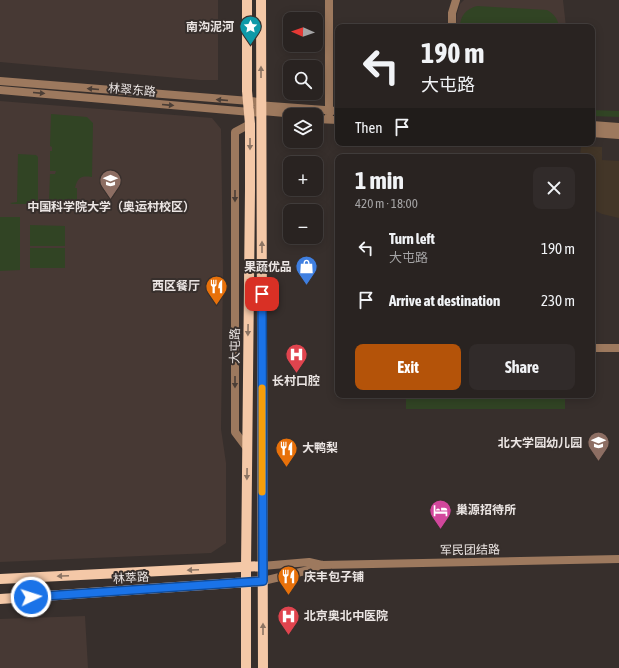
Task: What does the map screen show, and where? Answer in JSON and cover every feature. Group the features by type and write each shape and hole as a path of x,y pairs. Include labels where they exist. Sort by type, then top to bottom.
{"main road":[{"name":"大屯路","path":"246,668 249,112 247,0"},
{"path":"261,0 263,668"},
{"path":"249,112 262,109"},
{"name":"林萃路","path":"0,579 246,568 262,566"},
{"path":"218,569 218,585"},
{"name":"林萃路","path":"0,599 263,581"}],"street":[{"path":"329,0 329,113"},
{"path":"452,24 452,13 456,0"},
{"name":"林翠东路","path":"0,81 249,112"},
{"name":"林翠东路","path":"0,90 249,112"},
{"path":"262,109 335,114"},
{"path":"262,109 283,116"},
{"path":"247,448 235,432 235,132 249,112"},
{"path":"329,113 335,112"},
{"path":"323,119 335,120"},
{"path":"595,125 619,127"},
{"path":"595,129 619,130"},
{"path":"595,133 619,135"},
{"path":"595,348 619,348"},
{"name":"军民团结路","path":"262,566 309,562 322,565 619,559"},
{"name":"军民团结路","path":"263,581 309,570 322,565"}],"shaded area":[{"path":"0,0 218,0 218,80 200,80 0,62"},
{"path":"464,0 563,0 566,24 456,24 460,4"},
{"path":"0,101 212,118 221,129 223,271 221,429 226,463 226,543 211,553 0,562"},
{"path":"581,146 602,147 602,160 619,161 619,218 602,214 595,210 595,154 580,154"},
{"path":"85,616 88,668 0,668 0,619"}],"green space":[{"path":"477,6 547,10 552,13 558,24 460,24 462,16 470,9"},
{"path":"595,110 619,111 619,117 595,116"},
{"path":"51,114 87,117 93,123 92,177 83,177 79,179 75,188 77,188 77,203 75,205 53,204 49,201 50,174 55,174 56,171 50,171 50,151 52,151 52,147 50,146"},
{"path":"18,154 36,155 38,157 38,200 34,204 10,203 17,202"},
{"path":"0,217 20,217 20,270 0,271"},
{"path":"30,225 65,226 65,246 30,246"},
{"path":"30,248 65,248 65,268 30,268"},
{"path":"406,398 565,398 565,409 406,409"}],"slow traffic":[{"path":"262,388 262,492"}],"place":[{"name":"南沟泥河","path":"250,46"},
{"name":"中国科学院大学（奥运村校区）","path":"111,200"},
{"name":"果蔬优品","path":"307,286"},
{"name":"西区餐厅","path":"216,306"},
{"name":"长村口腔","path":"296,374"},
{"name":"北大学园幼儿园","path":"598,462"},
{"name":"大鸭梨","path":"286,468"},
{"name":"巢源招待所","path":"441,530"},
{"name":"庆丰包子铺","path":"288,596"},
{"name":"北京奥北中医院","path":"289,636"}],"route":[{"path":"31,597 263,581 262,294"}]}
